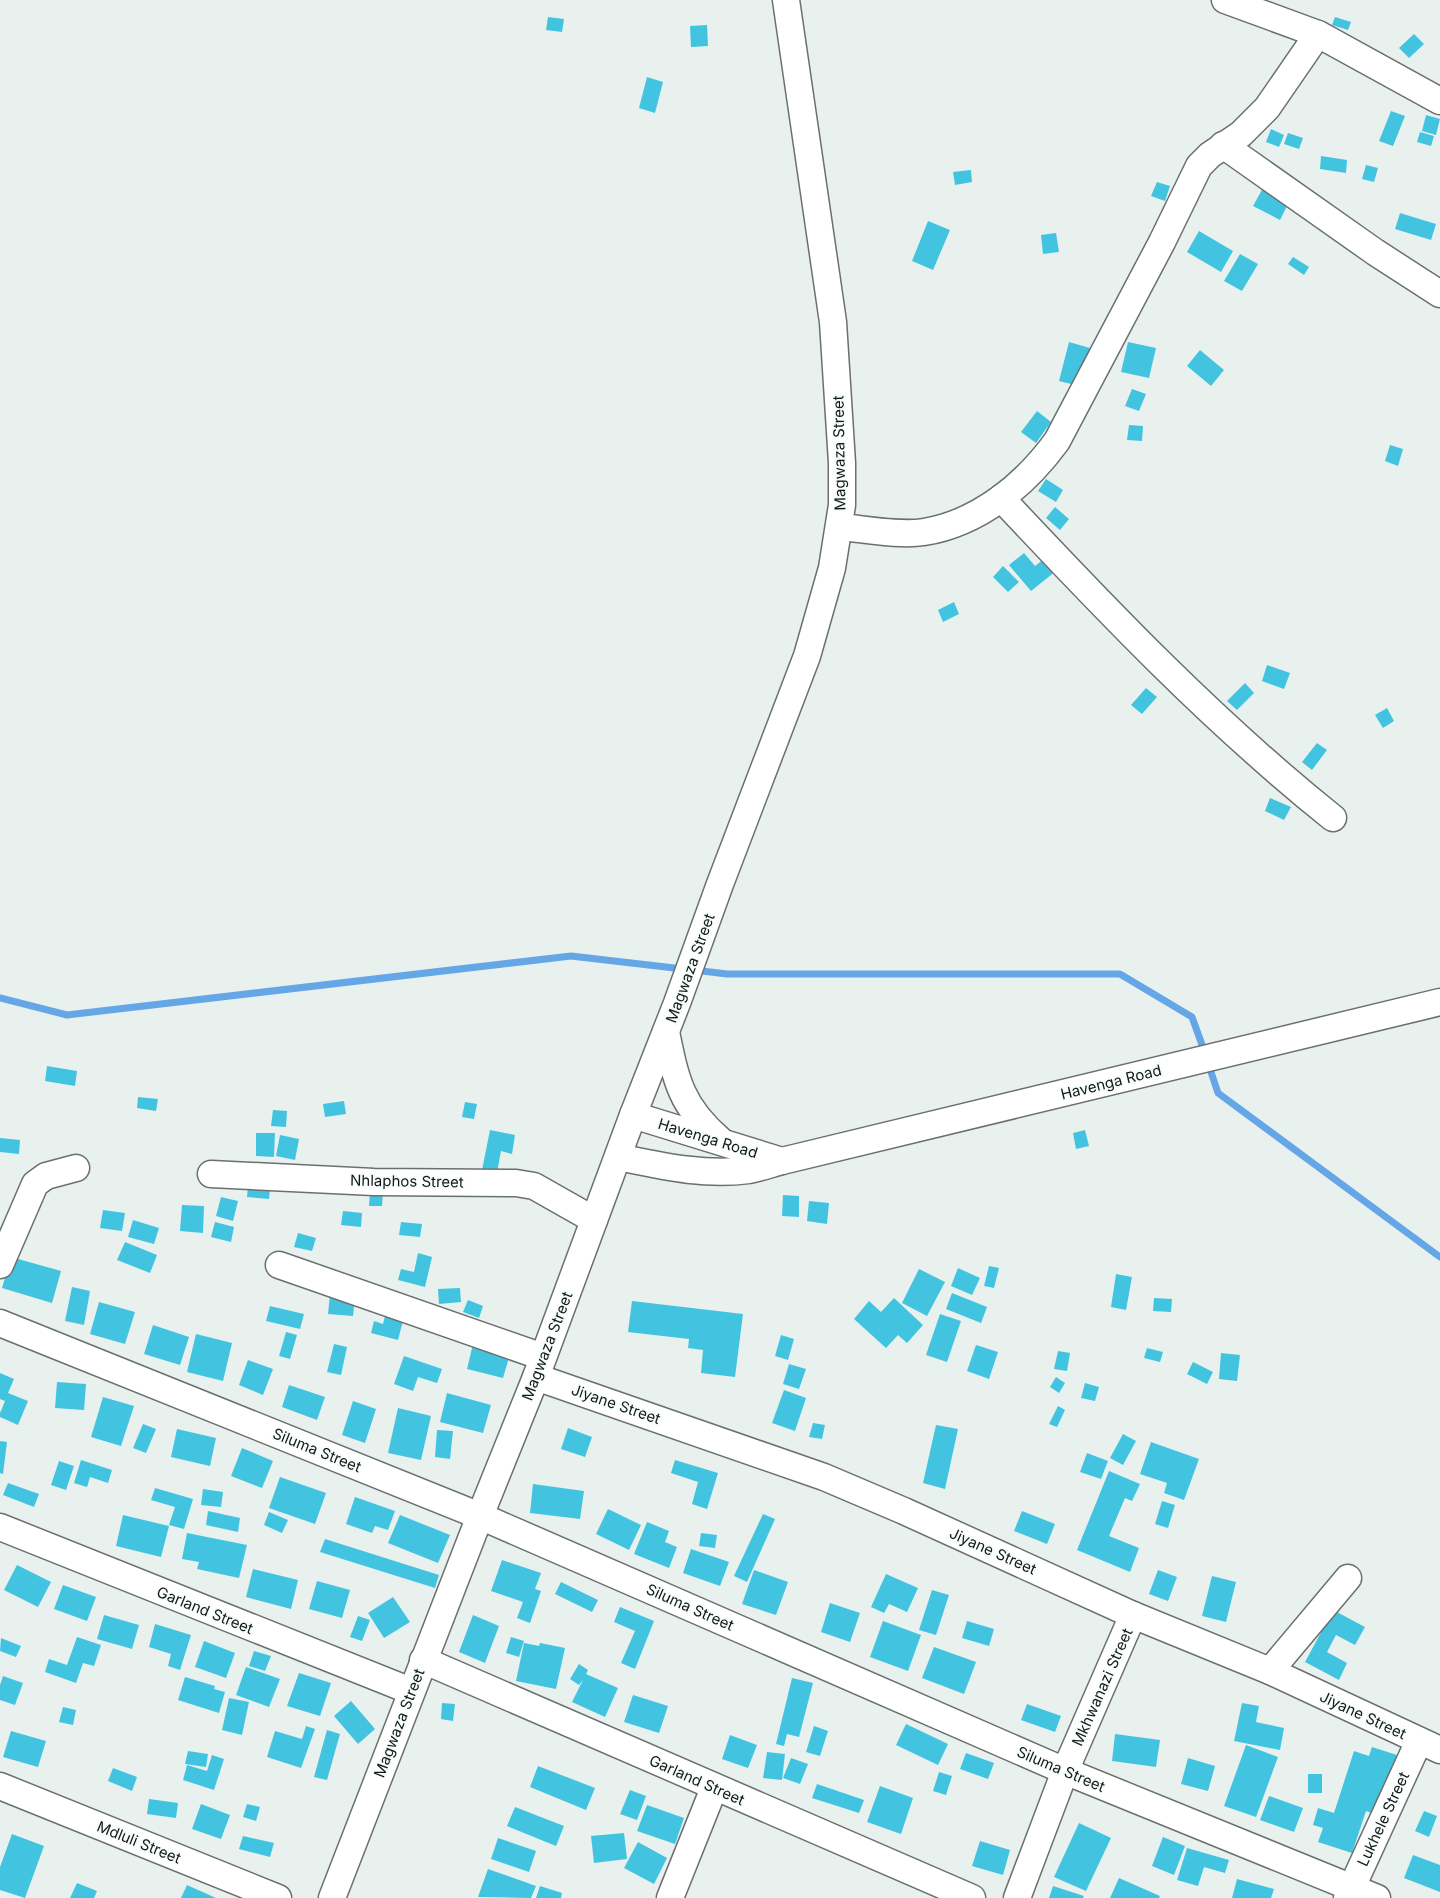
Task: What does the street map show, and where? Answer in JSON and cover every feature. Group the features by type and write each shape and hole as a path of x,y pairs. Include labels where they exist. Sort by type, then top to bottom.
{"street":[{"name":"Magwaza Street","path":"332,1898 423,1660 540,1367 633,1115 702,939 727,867 807,656 832,568 842,505 842,454 833,322 786,0"},
{"path":"1226,0 1318,34 1438,92"},
{"path":"840,527 922,532 955,525 974,516 1001,498 1035,470 1057,441 1199,166 1223,145 1241,134 1267,108 1318,34"},
{"path":"1223,145 1375,252 1440,294"},
{"path":"1001,498 1106,610 1201,704 1283,779 1332,818"},
{"name":"Havenga Road","path":"618,1157 679,1170 715,1172 750,1170 1440,1002"},
{"path":"666,1032 676,1080 682,1094 699,1120 726,1144"},
{"name":"Havenga Road","path":"633,1115 782,1161"},
{"path":"0,1265 35,1184 46,1176 76,1168"},
{"name":"Nhlaphos Street","path":"211,1174 374,1182 516,1184 534,1186 594,1220"},
{"name":"Jiyane Street","path":"280,1265 824,1477 904,1511 1133,1615 1270,1671 1429,1745"},
{"name":"Siluma Street","path":"0,1324 480,1516 1065,1771 1349,1892 1377,1898"},
{"name":"Garland Street","path":"0,1527 411,1691"},
{"path":"1270,1671 1348,1578"},
{"name":"Mkhwanazi Street","path":"1017,1898 1065,1771 1133,1615"},
{"name":"Garland Street","path":"423,1660 714,1788 972,1898"},
{"name":"Lukhele Street","path":"1349,1892 1429,1745"},
{"name":"Mdluli Street","path":"0,1786 278,1898"},
{"path":"670,1898 714,1788"}],"building":[{"path":"548,17 564,19 562,32 546,30"},
{"path":"1335,17 1351,22 1348,30 1332,25"},
{"path":"707,25 708,46 691,47 690,26"},
{"path":"1414,34 1424,44 1409,58 1399,48"},
{"path":"647,77 663,82 655,113 639,108"},
{"path":"1391,111 1405,116 1393,146 1379,141"},
{"path":"1426,115 1440,119 1436,135 1422,131"},
{"path":"1271,129 1284,135 1279,147 1266,142"},
{"path":"1420,132 1434,136 1431,146 1417,142"},
{"path":"1288,133 1303,138 1299,149 1284,144"},
{"path":"1321,156 1347,160 1346,173 1320,169"},
{"path":"1366,165 1378,168 1374,182 1362,179"},
{"path":"971,170 972,182 955,185 953,172"},
{"path":"1157,182 1170,186 1165,201 1151,196"},
{"path":"1264,186 1290,200 1280,220 1253,206"},
{"path":"1400,213 1436,224 1431,240 1395,229"},
{"path":"928,221 950,230 933,270 912,261"},
{"path":"1199,231 1233,251 1221,272 1187,252"},
{"path":"1056,233 1059,252 1043,254 1041,235"},
{"path":"1240,254 1258,264 1242,291 1224,281"},
{"path":"1293,257 1309,267 1304,275 1288,264"},
{"path":"1069,342 1090,348 1079,386 1059,381"},
{"path":"1128,342 1156,348 1149,378 1121,372"},
{"path":"1200,350 1224,370 1211,386 1187,366"},
{"path":"1132,389 1146,394 1139,411 1125,406"},
{"path":"1037,411 1051,422 1036,443 1021,432"},
{"path":"1129,425 1143,426 1142,441 1127,440"},
{"path":"1390,445 1403,449 1398,466 1385,461"},
{"path":"1046,479 1063,490 1056,502 1038,491"},
{"path":"1055,507 1069,519 1060,530 1046,518"},
{"path":"1024,553 1035,566 1045,558 1056,571 1031,591 1009,565"},
{"path":"1003,566 1019,582 1008,592 993,577"},
{"path":"954,602 959,614 943,622 938,610"},
{"path":"1267,665 1290,673 1284,689 1262,681"},
{"path":"1245,683 1254,693 1237,710 1227,701"},
{"path":"1146,688 1157,697 1142,714 1131,705"},
{"path":"1387,708 1394,721 1383,728 1375,715"},
{"path":"1317,743 1327,750 1312,770 1302,762"},
{"path":"1270,798 1291,807 1284,820 1265,811"},
{"path":"47,1066 77,1071 75,1086 45,1081"},
{"path":"138,1097 158,1099 156,1111 137,1108"},
{"path":"344,1101 346,1114 325,1117 323,1104"},
{"path":"465,1102 477,1104 474,1119 462,1117"},
{"path":"273,1110 287,1111 286,1127 271,1126"},
{"path":"490,1130 515,1135 512,1154 501,1151 497,1173 482,1170"},
{"path":"1085,1130 1089,1146 1076,1149 1073,1133"},
{"path":"256,1133 275,1133 274,1157 256,1156"},
{"path":"280,1135 299,1139 295,1160 276,1156"},
{"path":"0,1138 20,1140 19,1154 0,1152"},
{"path":"248,1186 270,1188 269,1199 247,1197"},
{"path":"370,1191 383,1192 382,1206 369,1206"},
{"path":"783,1195 799,1196 799,1217 782,1216"},
{"path":"221,1197 238,1201 233,1221 216,1216"},
{"path":"809,1201 829,1203 827,1224 807,1221"},
{"path":"182,1205 204,1206 203,1233 180,1231"},
{"path":"103,1210 125,1213 122,1231 100,1228"},
{"path":"343,1211 362,1213 361,1227 341,1225"},
{"path":"133,1220 159,1228 154,1244 128,1237"},
{"path":"215,1222 234,1227 231,1242 211,1237"},
{"path":"401,1222 422,1224 420,1237 399,1235"},
{"path":"298,1233 316,1238 312,1251 294,1247"},
{"path":"125,1242 157,1255 150,1273 117,1260"},
{"path":"418,1253 432,1257 425,1287 398,1280 401,1269 414,1272"},
{"path":"11,1257 61,1271 52,1303 2,1288"},
{"path":"989,1266 999,1268 994,1288 984,1286"},
{"path":"958,1268 980,1278 972,1295 951,1286"},
{"path":"919,1269 945,1282 927,1316 902,1303"},
{"path":"1116,1274 1132,1277 1126,1310 1111,1307"},
{"path":"72,1287 90,1291 84,1325 65,1321"},
{"path":"460,1288 461,1302 439,1304 438,1289"},
{"path":"952,1293 987,1307 981,1323 946,1309"},
{"path":"330,1294 355,1297 353,1316 328,1314"},
{"path":"894,1298 923,1325 907,1343 898,1335 886,1348 854,1319 869,1301 881,1312"},
{"path":"1154,1298 1172,1299 1171,1312 1153,1311"},
{"path":"468,1300 483,1306 479,1318 463,1312"},
{"path":"632,1301 743,1314 735,1377 701,1373 703,1350 688,1348 689,1339 628,1332"},
{"path":"99,1302 135,1312 125,1344 90,1334"},
{"path":"270,1306 304,1314 300,1329 266,1321"},
{"path":"386,1312 404,1317 398,1340 371,1333 374,1321 383,1324"},
{"path":"940,1314 961,1321 947,1362 926,1355"},
{"path":"153,1325 189,1337 180,1365 144,1354"},
{"path":"286,1332 297,1335 290,1359 279,1356"},
{"path":"196,1334 232,1343 223,1381 187,1372"},
{"path":"781,1335 794,1339 788,1360 775,1356"},
{"path":"334,1344 347,1347 341,1375 327,1372"},
{"path":"473,1344 510,1354 503,1378 467,1369"},
{"path":"976,1345 998,1352 989,1379 967,1371"},
{"path":"1147,1348 1163,1352 1160,1362 1144,1358"},
{"path":"1058,1351 1070,1353 1067,1371 1054,1369"},
{"path":"1221,1353 1240,1355 1237,1381 1219,1379"},
{"path":"404,1356 442,1369 437,1383 418,1377 413,1391 394,1384"},
{"path":"248,1360 273,1369 263,1395 239,1385"},
{"path":"1193,1362 1213,1372 1207,1384 1187,1374"},
{"path":"789,1364 806,1369 799,1389 783,1384"},
{"path":"0,1373 14,1379 8,1393 28,1401 18,1425 0,1417 5,1401 0,1399"},
{"path":"1056,1377 1065,1383 1059,1393 1050,1387"},
{"path":"57,1382 86,1384 84,1410 55,1408"},
{"path":"1085,1383 1099,1387 1095,1401 1081,1398"},
{"path":"289,1385 325,1397 317,1420 282,1407"},
{"path":"784,1390 806,1398 795,1431 772,1423"},
{"path":"447,1393 491,1405 483,1433 440,1422"},
{"path":"103,1397 134,1406 121,1446 91,1437"},
{"path":"353,1401 376,1409 365,1443 342,1435"},
{"path":"1058,1406 1065,1410 1057,1427 1049,1424"},
{"path":"398,1408 431,1416 421,1460 388,1453"},
{"path":"813,1423 825,1425 822,1439 809,1437"},
{"path":"143,1424 156,1429 146,1453 133,1448"},
{"path":"936,1425 958,1429 945,1489 923,1483"},
{"path":"568,1428 592,1437 585,1457 561,1449"},
{"path":"177,1429 216,1438 210,1466 171,1457"},
{"path":"437,1430 453,1431 450,1459 435,1457"},
{"path":"1123,1434 1136,1441 1123,1465 1110,1458"},
{"path":"0,1441 7,1442 3,1474 0,1473"},
{"path":"1151,1442 1199,1459 1184,1500 1164,1493 1167,1483 1140,1474"},
{"path":"242,1448 273,1461 262,1488 231,1476"},
{"path":"1087,1453 1108,1461 1101,1479 1080,1472"},
{"path":"81,1460 112,1470 108,1483 90,1477 87,1487 74,1483"},
{"path":"675,1460 718,1473 707,1509 692,1504 698,1482 671,1473"},
{"path":"59,1461 74,1466 66,1490 51,1485"},
{"path":"1109,1471 1140,1484 1132,1501 1125,1498 1109,1536 1139,1548 1130,1572 1077,1550"},
{"path":"280,1477 326,1493 315,1524 269,1508"},
{"path":"8,1483 39,1494 34,1507 3,1495"},
{"path":"533,1484 584,1491 580,1519 530,1513"},
{"path":"155,1488 193,1499 184,1529 169,1525 175,1507 151,1500"},
{"path":"203,1489 223,1492 221,1507 201,1505"},
{"path":"355,1497 395,1511 388,1530 375,1526 372,1533 346,1524"},
{"path":"1162,1501 1175,1505 1168,1528 1155,1524"},
{"path":"608,1509 641,1525 629,1550 596,1534"},
{"path":"208,1511 240,1518 238,1532 206,1525"},
{"path":"1022,1511 1055,1524 1047,1544 1014,1531"},
{"path":"269,1512 288,1520 282,1533 264,1525"},
{"path":"763,1514 775,1519 747,1582 734,1576"},
{"path":"123,1515 169,1526 161,1557 116,1546"},
{"path":"400,1515 450,1535 438,1563 388,1543"},
{"path":"647,1522 669,1531 665,1542 677,1547 669,1568 634,1554"},
{"path":"187,1533 247,1545 239,1578 197,1569 199,1562 182,1559"},
{"path":"701,1533 717,1535 715,1548 699,1546"},
{"path":"325,1539 439,1575 435,1588 320,1552"},
{"path":"691,1549 729,1562 720,1586 683,1573"},
{"path":"502,1560 541,1573 535,1589 541,1591 530,1623 517,1618 523,1602 491,1591"},
{"path":"17,1565 51,1582 38,1607 4,1590"},
{"path":"253,1569 298,1580 291,1609 246,1597"},
{"path":"754,1570 788,1582 776,1615 742,1604"},
{"path":"1158,1570 1177,1577 1168,1601 1149,1594"},
{"path":"886,1574 918,1588 907,1612 889,1604 884,1613 871,1607"},
{"path":"1212,1576 1236,1582 1226,1622 1202,1616"},
{"path":"317,1581 350,1590 342,1618 309,1609"},
{"path":"561,1582 598,1600 592,1612 555,1594"},
{"path":"63,1585 96,1597 87,1621 54,1609"},
{"path":"932,1590 949,1595 936,1635 919,1630"},
{"path":"393,1597 410,1622 384,1638 368,1613"},
{"path":"830,1603 860,1613 850,1642 821,1632"},
{"path":"620,1607 654,1621 635,1669 621,1663 635,1631 614,1622"},
{"path":"1333,1610 1365,1627 1355,1645 1336,1635 1327,1652 1347,1663 1339,1680 1305,1662"},
{"path":"104,1615 139,1625 132,1649 97,1639"},
{"path":"473,1615 499,1626 485,1663 459,1652"},
{"path":"358,1616 370,1620 362,1641 350,1637"},
{"path":"883,1621 921,1635 908,1671 870,1657"},
{"path":"967,1621 994,1629 989,1646 962,1638"},
{"path":"155,1624 191,1635 180,1670 168,1666 171,1654 149,1647"},
{"path":"77,1637 101,1645 94,1666 83,1663 76,1683 45,1672 49,1659 67,1665"},
{"path":"511,1637 524,1641 519,1657 506,1653"},
{"path":"1,1638 21,1646 16,1657 0,1651"},
{"path":"204,1641 235,1653 226,1678 195,1667"},
{"path":"524,1643 539,1646 540,1643 565,1648 556,1689 516,1681"},
{"path":"934,1647 976,1662 964,1694 922,1678"},
{"path":"254,1651 271,1656 265,1671 249,1666"},
{"path":"579,1664 588,1670 586,1674 618,1688 605,1717 572,1702 583,1680 579,1685 570,1679"},
{"path":"246,1667 280,1679 269,1707 236,1695"},
{"path":"299,1673 331,1683 320,1716 287,1706"},
{"path":"3,1676 23,1683 15,1705 0,1700 0,1685"},
{"path":"185,1677 215,1686 214,1689 225,1692 219,1713 178,1700"},
{"path":"792,1678 813,1683 799,1737 787,1734 784,1746 776,1744"},
{"path":"633,1695 668,1706 659,1733 624,1722"},
{"path":"229,1698 249,1702 242,1735 222,1730"},
{"path":"351,1701 375,1729 358,1744 334,1716"},
{"path":"442,1703 455,1704 453,1721 441,1719"},
{"path":"1242,1703 1259,1706 1256,1722 1284,1728 1280,1750 1234,1741"},
{"path":"1027,1704 1061,1716 1055,1732 1021,1720"},
{"path":"63,1707 76,1710 73,1725 59,1722"},
{"path":"906,1724 948,1744 938,1765 896,1745"},
{"path":"306,1726 315,1729 301,1768 267,1757 275,1731 302,1739"},
{"path":"814,1726 828,1731 820,1756 806,1752"},
{"path":"327,1730 340,1734 327,1780 314,1777"},
{"path":"11,1731 46,1741 38,1767 3,1757"},
{"path":"1115,1734 1160,1740 1156,1767 1112,1761"},
{"path":"730,1735 757,1745 748,1768 722,1759"},
{"path":"1246,1745 1278,1757 1256,1817 1224,1806"},
{"path":"1372,1747 1397,1755 1377,1815 1366,1811 1352,1853 1318,1842 1323,1828 1313,1825 1318,1808 1334,1813 1354,1751 1369,1756"},
{"path":"188,1751 208,1754 206,1767 185,1764"},
{"path":"767,1752 785,1754 782,1780 763,1778"},
{"path":"966,1753 994,1763 988,1779 960,1769"},
{"path":"212,1755 224,1759 214,1790 183,1780 187,1765 207,1771"},
{"path":"791,1758 808,1764 800,1784 783,1778"},
{"path":"1188,1758 1215,1766 1208,1791 1181,1784"},
{"path":"538,1766 595,1788 586,1810 530,1787"},
{"path":"113,1768 137,1777 132,1791 108,1781"},
{"path":"939,1772 952,1776 946,1795 933,1791"},
{"path":"1308,1774 1322,1774 1322,1793 1308,1793"},
{"path":"817,1784 864,1800 859,1813 812,1798"},
{"path":"880,1786 913,1798 901,1834 867,1822"},
{"path":"630,1790 646,1796 637,1820 620,1814"},
{"path":"1269,1796 1303,1808 1294,1832 1260,1820"},
{"path":"149,1799 178,1803 176,1818 147,1814"},
{"path":"201,1804 230,1815 221,1839 192,1829"},
{"path":"247,1804 260,1807 256,1821 243,1817"},
{"path":"647,1805 684,1818 675,1844 637,1831"},
{"path":"515,1807 564,1826 556,1846 507,1826"},
{"path":"1424,1811 1437,1816 1429,1837 1415,1831"},
{"path":"1079,1823 1111,1838 1086,1891 1054,1877"},
{"path":"624,1833 627,1859 594,1863 591,1836"},
{"path":"12,1834 44,1846 25,1898 0,1890 0,1867"},
{"path":"243,1836 274,1843 270,1857 239,1849"},
{"path":"1163,1837 1185,1846 1174,1875 1152,1866"},
{"path":"498,1838 536,1851 529,1872 491,1859"},
{"path":"980,1841 1010,1850 1003,1875 972,1866"},
{"path":"638,1842 667,1858 654,1884 624,1868"},
{"path":"1187,1848 1229,1860 1225,1873 1204,1867 1198,1886 1177,1880"},
{"path":"1413,1855 1440,1865 1440,1892 1404,1878"},
{"path":"488,1869 536,1886 531,1898 478,1897"},
{"path":"1119,1878 1160,1896 1159,1898 1110,1898"},
{"path":"1237,1879 1274,1889 1271,1898 1232,1898"},
{"path":"77,1883 97,1891 94,1898 70,1898"},
{"path":"187,1885 216,1898 181,1898"},
{"path":"540,1886 562,1893 561,1898 536,1898"},
{"path":"1053,1886 1084,1896 1083,1898 1049,1898"}],"waterway":[{"path":"0,998 67,1015 571,956 683,969"},
{"path":"694,970 727,974 1120,974 1192,1017 1205,1053"},
{"path":"1208,1063 1218,1093 1440,1257"}]}
